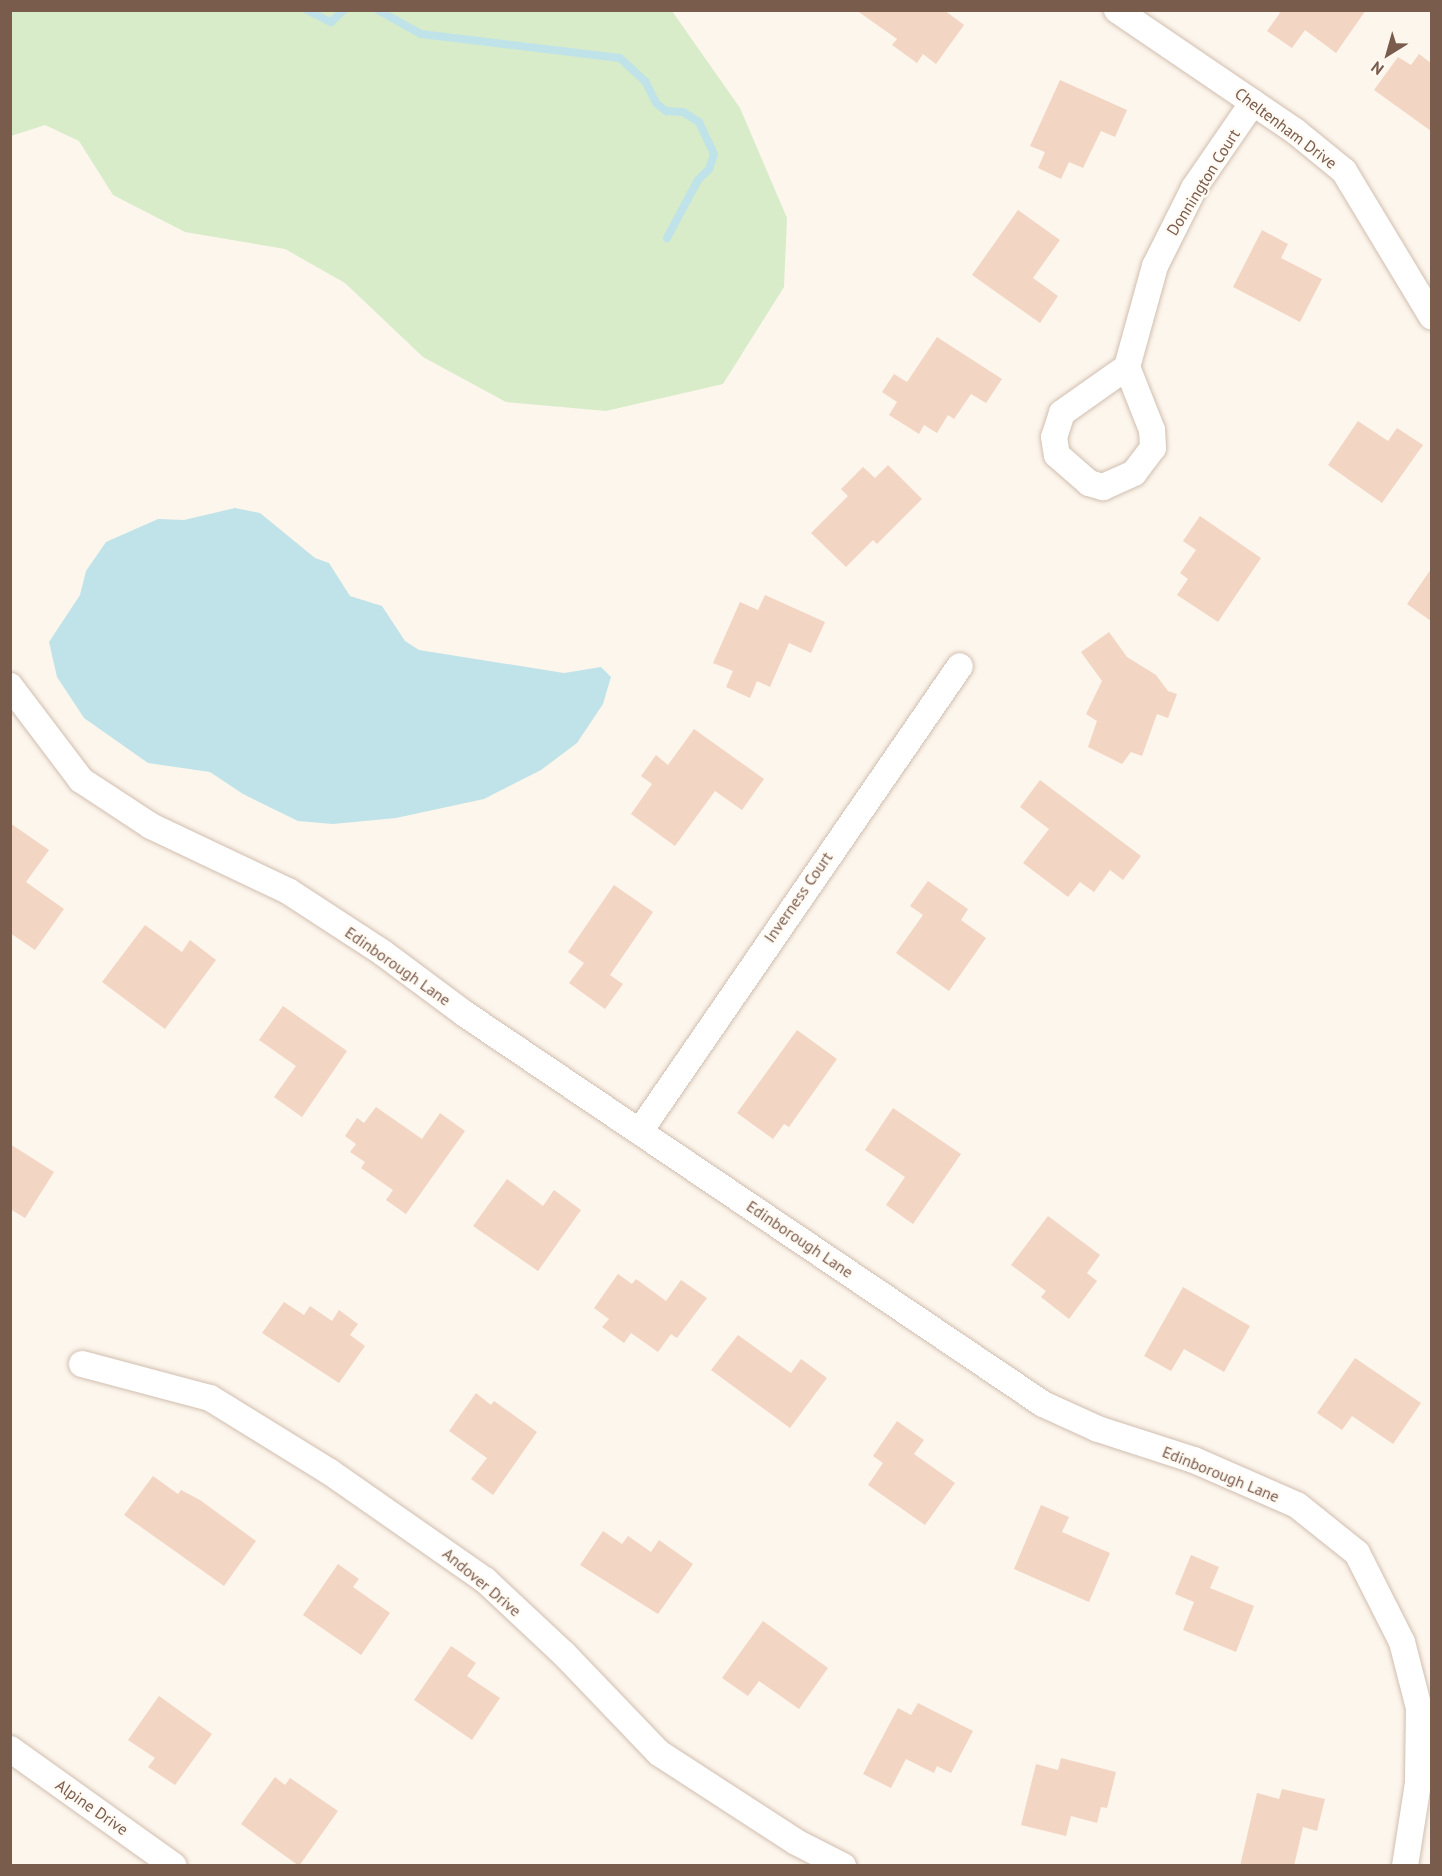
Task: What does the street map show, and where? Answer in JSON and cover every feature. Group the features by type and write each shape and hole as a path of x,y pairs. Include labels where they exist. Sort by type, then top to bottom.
{"street":[{"name":"Cheltenham Drive","path":"1117,10 1253,102 1344,171 1431,317"},
{"name":"Donnington Court","path":"1127,367 1167,240 1194,188 1253,102"},
{"path":"1127,367 1152,430 1153,448 1134,473 1103,487 1089,483 1057,455 1054,437 1062,413 1127,367"},
{"name":"Inverness Court","path":"640,1131 960,666"},
{"name":"Edinborough Lane","path":"10,686 81,780 151,826 288,891 1043,1404 1098,1429 1194,1460 1297,1505 1357,1553 1402,1642 1419,1708 1418,1784 1405,1866"},
{"name":"Andover Drive","path":"82,1364 210,1398 330,1472 485,1580 564,1654 659,1752 796,1842 837,1864"},
{"name":"Alpine Drive","path":"10,1749 174,1866"}],"green space":[{"path":"10,11 672,11 740,108 787,218 784,287 723,384 606,411 506,402 423,357 345,283 285,249 185,232 113,195 79,141 45,125 11,136"}],"water":[{"path":"235,508 260,513 315,558 329,563 350,596 382,606 405,641 419,650 564,673 601,667 611,677 603,704 577,743 541,770 484,799 396,818 333,824 298,821 243,794 210,772 148,763 84,718 57,677 49,642 80,595 86,571 106,542 158,519 184,520"}],"building":[{"path":"856,10 944,10 964,25 936,64 923,54 917,63 892,45 897,39"},
{"path":"1277,10 1366,10 1336,53 1305,30 1292,48 1267,31 1280,13"},
{"path":"1419,54 1431,63 1431,131 1374,90 1398,57 1411,65"},
{"path":"1060,80 1127,110 1115,137 1101,131 1083,168 1069,162 1061,179 1038,168 1045,152 1030,146"},
{"path":"1018,210 1060,240 1033,278 1058,296 1040,323 972,275"},
{"path":"1262,230 1288,244 1281,258 1322,279 1300,322 1233,287"},
{"path":"937,337 1002,379 986,403 971,394 954,419 948,415 937,433 924,425 919,434 889,415 897,402 882,392 894,374 907,382"},
{"path":"1358,421 1388,441 1397,428 1423,445 1382,503 1328,465"},
{"path":"888,465 922,499 877,544 873,540 846,567 811,533 848,496 841,489 863,467 875,478"},
{"path":"1200,516 1261,558 1218,622 1177,595 1188,579 1180,573 1196,550 1183,541"},
{"path":"1431,569 1431,621 1407,604"},
{"path":"765,595 825,622 811,653 789,643 770,687 757,681 750,698 726,687 733,671 713,663 740,602 758,610"},
{"path":"1109,632 1127,657 1156,675 1168,691 1177,694 1168,718 1157,714 1142,756 1131,752 1122,764 1088,747 1097,721 1086,714 1102,681 1081,652"},
{"path":"694,729 764,779 742,810 715,791 675,846 631,814 652,784 641,776 656,755 668,765"},
{"path":"1040,780 1141,856 1123,880 1110,870 1094,892 1080,882 1068,897 1023,863 1049,829 1020,807"},
{"path":"10,823 49,850 26,882 64,909 35,950 10,933"},
{"path":"928,881 968,909 961,920 986,938 949,991 896,953 923,915 910,906"},
{"path":"614,885 653,912 610,975 623,984 605,1009 569,983 584,963 568,952"},
{"path":"145,925 182,952 190,940 216,960 165,1029 102,982"},
{"path":"283,1006 347,1051 302,1117 274,1097 296,1066 259,1040"},
{"path":"797,1030 837,1059 789,1127 784,1124 773,1139 737,1113"},
{"path":"376,1107 422,1139 440,1113 465,1131 406,1214 386,1200 393,1190 361,1168 365,1162 350,1152 356,1144 345,1136 357,1118 364,1123"},
{"path":"893,1108 961,1154 913,1224 886,1205 905,1177 865,1150"},
{"path":"10,1144 54,1172 25,1218 10,1209"},
{"path":"507,1179 543,1206 554,1190 581,1210 538,1271 473,1226"},
{"path":"1048,1216 1100,1255 1087,1273 1097,1281 1069,1319 1041,1297 1046,1291 1011,1265"},
{"path":"618,1274 632,1284 636,1279 666,1301 681,1280 707,1298 677,1338 671,1334 658,1352 631,1333 624,1343 602,1327 609,1319 594,1308"},
{"path":"1183,1287 1250,1326 1224,1372 1184,1349 1171,1371 1144,1356"},
{"path":"284,1302 304,1315 310,1306 332,1321 339,1310 358,1324 350,1335 365,1346 339,1383 262,1333"},
{"path":"738,1335 791,1373 801,1359 827,1378 790,1428 711,1370"},
{"path":"1355,1358 1421,1403 1393,1444 1352,1416 1342,1430 1317,1413"},
{"path":"476,1393 491,1405 494,1401 537,1432 493,1495 471,1479 487,1458 449,1431"},
{"path":"897,1421 924,1440 914,1454 955,1483 925,1525 868,1485 883,1463 873,1456"},
{"path":"153,1476 178,1494 181,1490 200,1500 256,1541 224,1586 124,1515"},
{"path":"1041,1505 1069,1517 1062,1532 1110,1553 1089,1602 1014,1569"},
{"path":"603,1531 622,1544 628,1536 651,1552 659,1540 693,1564 658,1614 580,1565"},
{"path":"1191,1555 1219,1567 1210,1588 1254,1606 1236,1652 1183,1630 1194,1602 1175,1594"},
{"path":"338,1564 359,1579 353,1587 390,1613 361,1655 303,1615"},
{"path":"763,1621 828,1668 799,1709 759,1681 748,1696 722,1678"},
{"path":"451,1646 476,1663 467,1676 500,1698 472,1740 414,1700"},
{"path":"159,1696 212,1734 175,1785 148,1767 155,1758 128,1740"},
{"path":"918,1703 973,1731 951,1773 937,1766 934,1773 906,1759 891,1788 863,1774 898,1708 911,1715"},
{"path":"1061,1758 1116,1772 1107,1808 1101,1807 1097,1823 1071,1816 1066,1836 1021,1825 1036,1764 1058,1770"},
{"path":"275,1777 285,1785 290,1778 338,1811 299,1866 241,1824"},
{"path":"1282,1789 1325,1799 1317,1831 1303,1827 1294,1866 1240,1866 1257,1793 1279,1799"}],"waterway":[{"path":"307,10 331,22 344,10"},
{"path":"378,10 421,34 620,58 645,81 656,103 666,111 683,112 699,122 714,154 709,169 698,180 667,238"}]}
